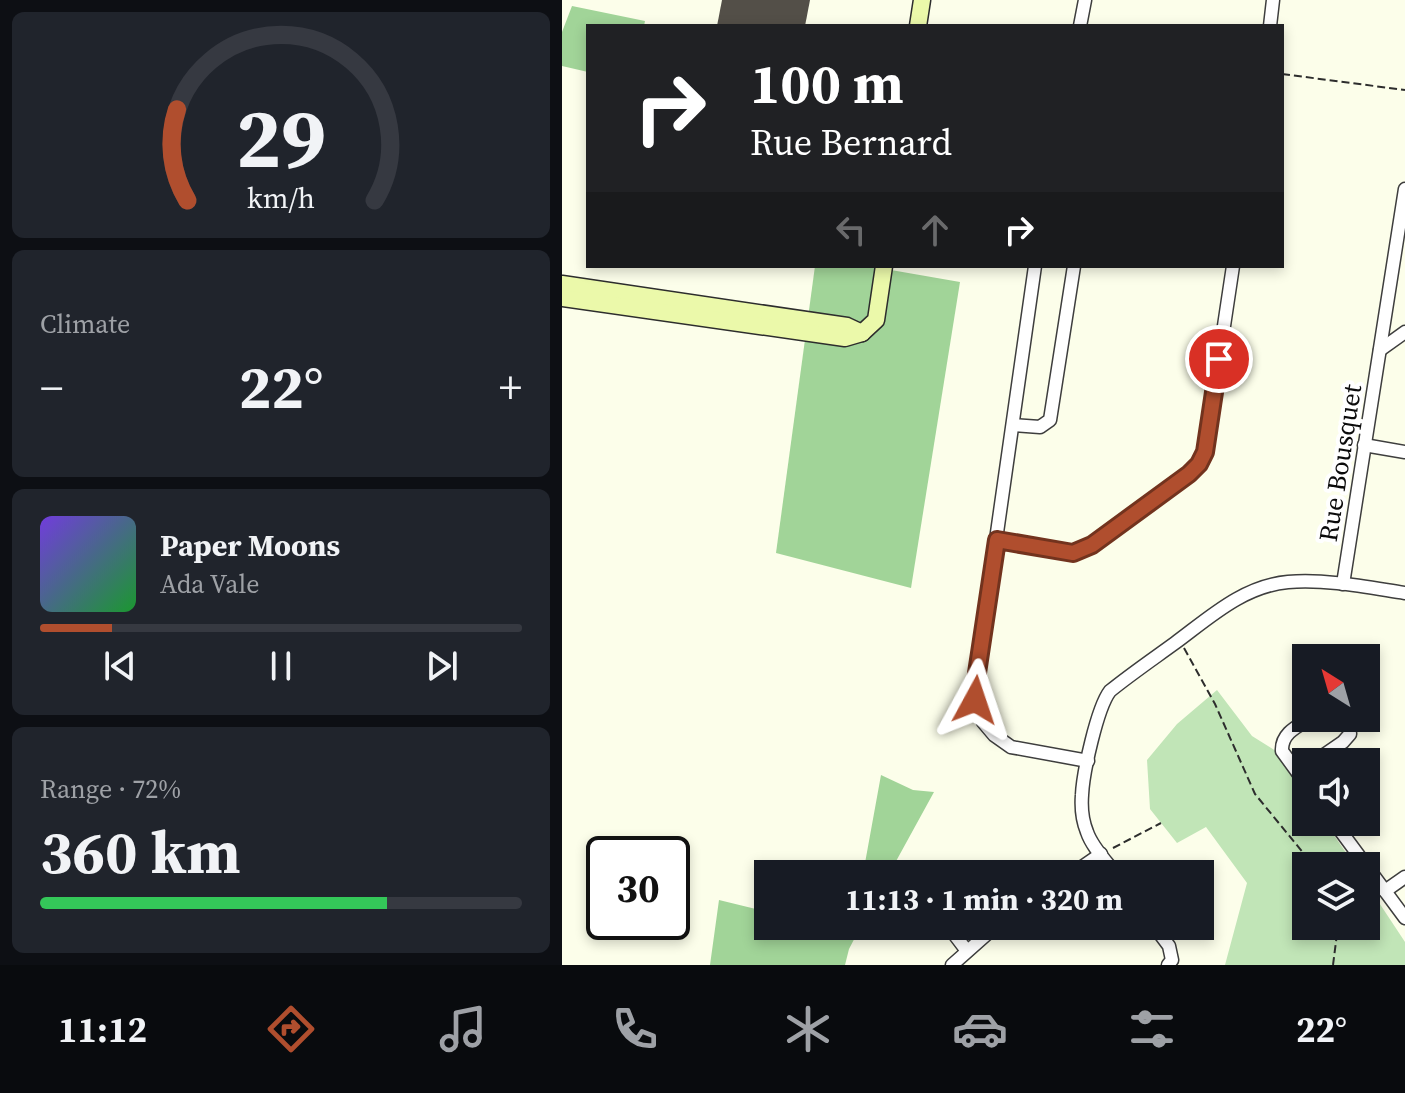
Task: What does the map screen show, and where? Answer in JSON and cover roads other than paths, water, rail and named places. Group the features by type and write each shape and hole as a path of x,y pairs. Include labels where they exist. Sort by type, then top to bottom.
{"street":[{"path":"918,24 922,0"},
{"path":"1080,24 1085,0"},
{"path":"1270,24 1273,0"},
{"name":"Rue Bousquet","path":"1343,584 1405,189"},
{"path":"562,298 845,338 862,333 876,320 884,268"},
{"path":"1035,268 975,700 983,722 1011,747 1088,761"},
{"path":"1013,425 1040,427 1050,420 1074,268"},
{"path":"997,540 1080,552 1195,469 1205,452 1233,268"},
{"path":"562,284 847,326 862,333"},
{"path":"1380,350 1405,332"},
{"path":"1364,445 1405,452"},
{"path":"1106,860 1087,836 1082,814 1082,790 1097,719 1106,696 1116,686 1234,600 1260,588 1286,582 1343,584 1405,593"},
{"path":"1292,731 1282,744 1282,751 1292,762"},
{"path":"1334,748 1350,732"},
{"path":"1344,836 1405,918"},
{"path":"1092,860 1101,854"},
{"path":"1385,891 1405,877"},
{"path":"959,940 967,951"},
{"path":"952,965 979,940"},
{"path":"1164,940 1172,960 1168,965"}]}
